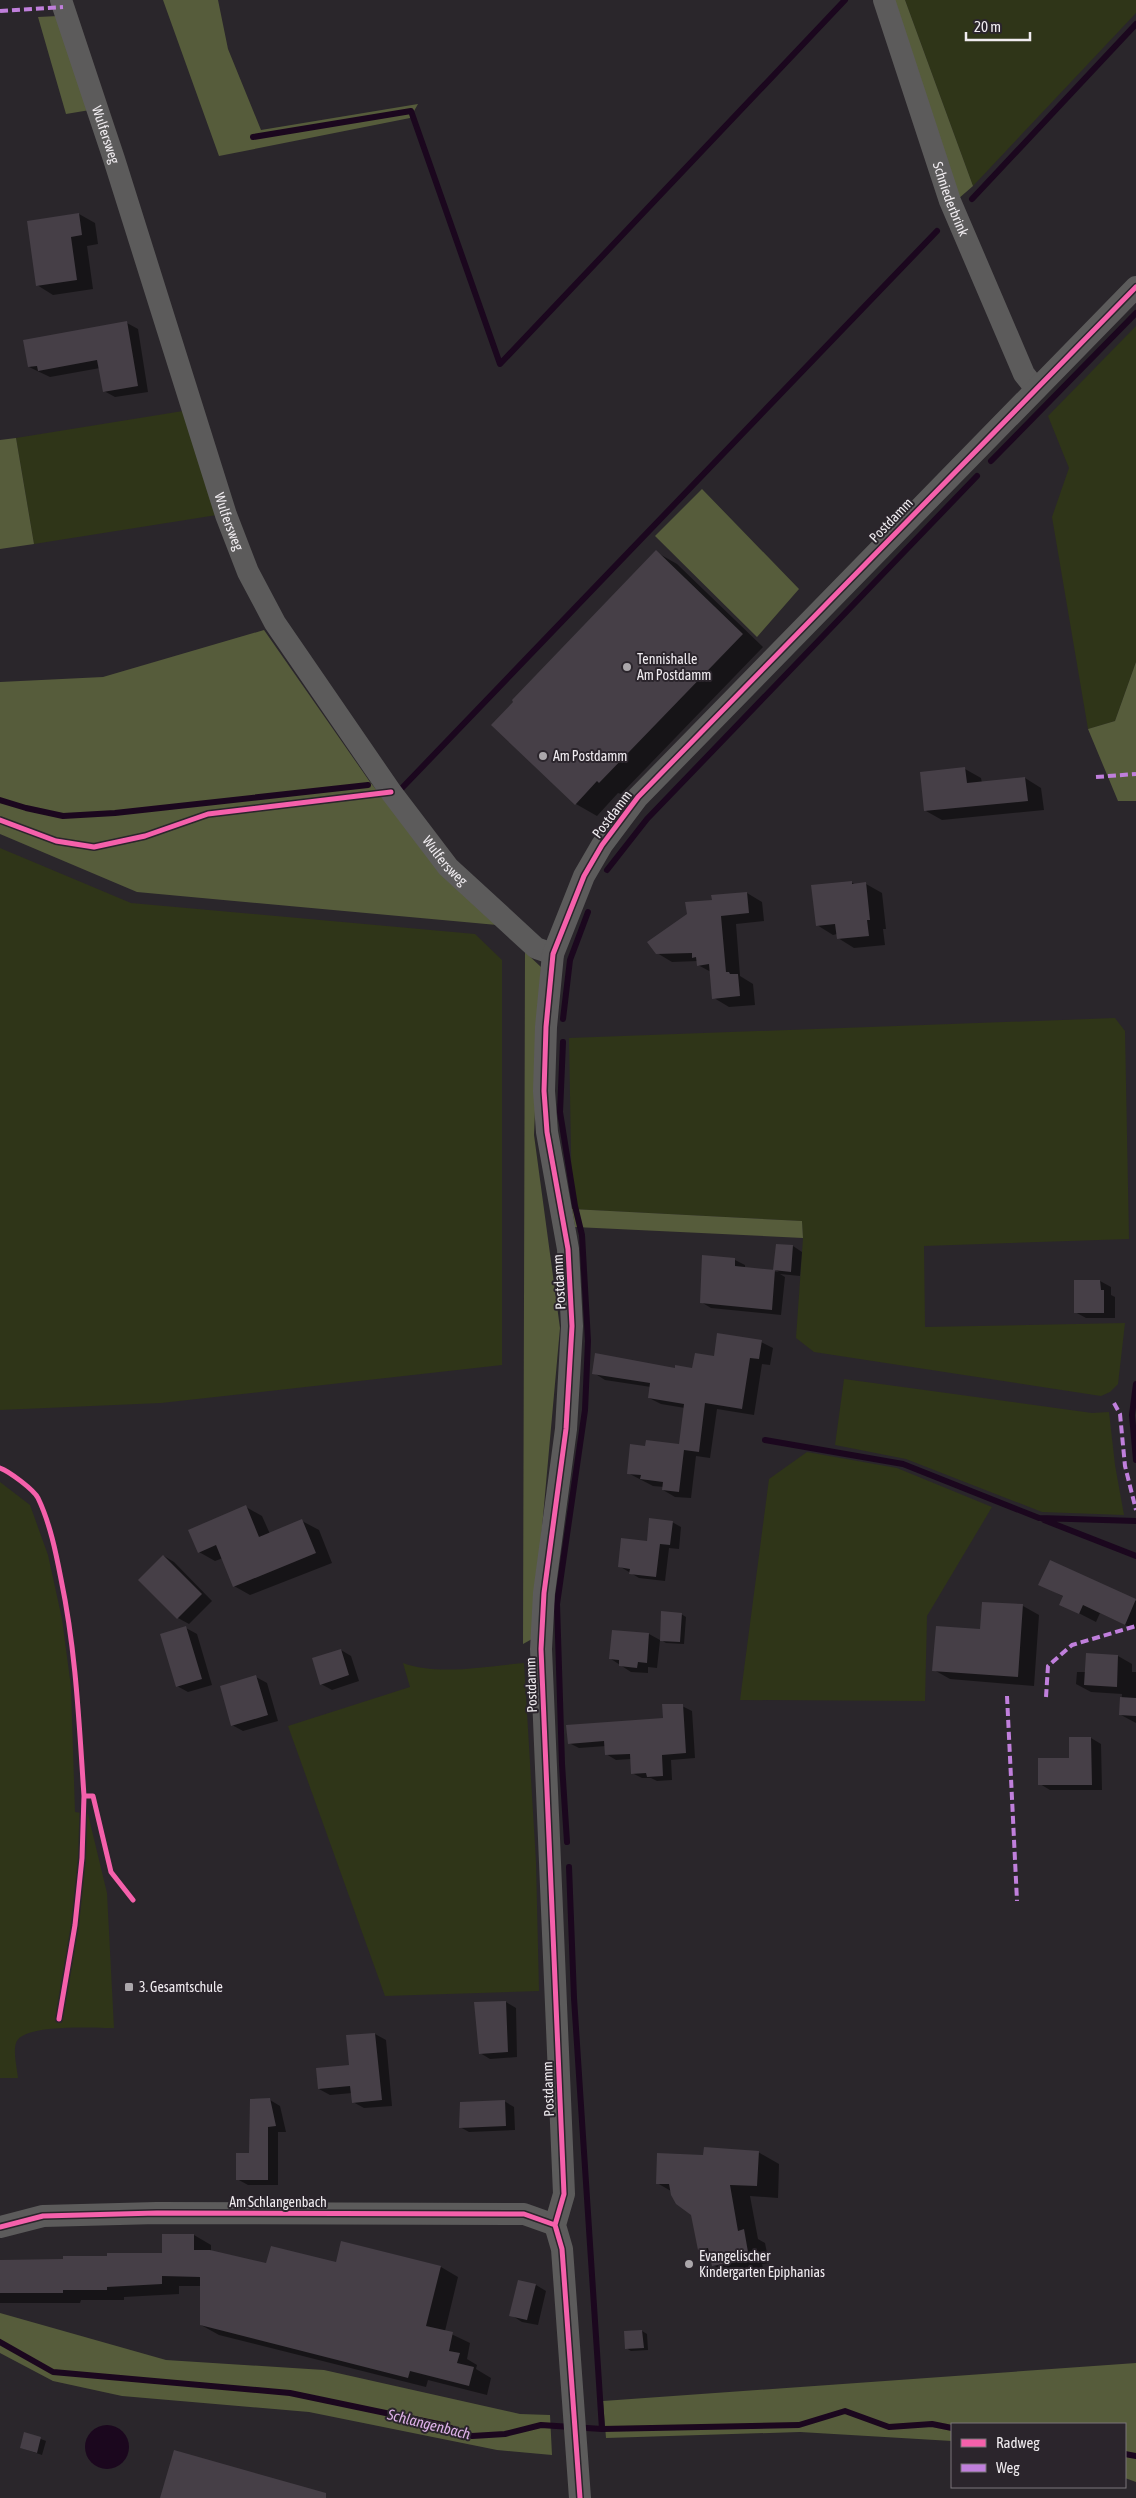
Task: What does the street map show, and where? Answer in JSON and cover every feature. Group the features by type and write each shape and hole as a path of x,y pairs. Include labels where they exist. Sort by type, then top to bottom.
{"street":[{"name":"Wulfersweg","path":"61,0 114,159 226,515 248,572 275,623 391,792 448,867 536,948 553,954"},
{"name":"Schniederbrink","path":"884,0 950,201 1024,374 1036,389"},
{"name":"Postdamm","path":"555,2225 564,2194 541,1649 544,1593 566,1429 572,1326 568,1249 547,1132 544,1092 546,1027 553,954 584,876 602,845 638,797 1136,287"},
{"name":"Am Schlangenbach","path":"0,2227 43,2216 156,2212 524,2214 555,2225"},
{"path":"555,2225 562,2249 580,2498"}],"green space":[{"path":"163,0 218,0 228,49 261,130 418,104 410,118 219,156"},
{"path":"891,0 905,0 973,186 958,199"},
{"path":"905,0 1136,0 1136,13 973,186"},
{"path":"58,16 90,110 66,114 38,17"},
{"path":"1136,326 1136,662 1115,721 1088,729 1052,517 1069,468 1048,416"},
{"path":"183,411 217,515 34,544 16,438"},
{"path":"16,438 34,544 0,549 0,440"},
{"path":"702,489 799,589 757,637 655,536"},
{"path":"264,630 370,782 443,870 497,925 137,892 0,834 0,682 103,677"},
{"path":"1136,662 1136,801 1118,801 1088,729 1115,721"},
{"path":"0,848 131,903 475,934 502,960 502,1365 161,1403 0,1410"},
{"path":"525,952 541,967 534,1135 560,1328 532,1639 523,1644"},
{"path":"1115,1018 1125,1031 1129,1239 924,1246 925,1327 1125,1323 1118,1384 1110,1392 1101,1396 814,1352 796,1338 803,1238 802,1221 572,1209 569,1038"},
{"path":"572,1209 802,1221 803,1238 575,1227"},
{"path":"844,1379 1092,1413 1109,1412 1115,1465 1124,1515 1042,1512 906,1459 835,1445"},
{"path":"807,1452 897,1468 992,1507 927,1616 925,1701 740,1700 769,1479"},
{"path":"0,1482 30,1505 48,1555 62,1619 71,1687 75,1812 88,1814 107,1893 114,2028 77,2027 45,2029 31,2032 21,2037 15,2047 18,2078 0,2078"},
{"path":"403,1663 416,1667 447,1670 524,1663 536,1862 539,1991 385,1996 288,1726 410,1687"},
{"path":"0,2313 166,2360 324,2370 520,2414 550,2415 552,2455 497,2450 309,2412 122,2396 53,2381 0,2353"},
{"path":"1136,2363 1136,2482 1126,2478 1126,2423 951,2423 951,2441 800,2432 606,2438 603,2401"}],"shaded area":[{"path":"111,2425 123,2431 128,2438 128,2456 123,2463 116,2468 103,2469 95,2466 88,2459 85,2443 88,2435 95,2428"}],"building":[{"path":"79,213 82,235 71,237 77,280 36,286 27,221"},
{"path":"127,321 138,386 103,392 97,360 38,371 37,366 28,367 23,340"},
{"name":"Tennishalle Am Postdamm","path":"656,550 743,634 599,783 597,781 575,805 491,725 513,702 512,700"},
{"path":"965,767 967,783 1025,777 1028,801 924,811 920,772"},
{"path":"852,881 852,884 866,882 870,920 867,920 869,936 837,939 835,924 816,926 811,885"},
{"path":"747,892 749,913 721,916 726,972 738,974 740,996 712,999 709,964 697,966 696,957 692,958 692,953 656,954 647,942 687,914 685,902 712,900 711,895"},
{"path":"776,1244 793,1245 791,1272 773,1270"},
{"path":"702,1255 735,1258 735,1266 775,1270 772,1310 700,1303"},
{"path":"1074,1280 1100,1280 1101,1290 1104,1290 1104,1313 1074,1313"},
{"path":"717,1333 762,1340 759,1359 750,1358 742,1409 705,1403 699,1452 684,1450 679,1492 662,1490 663,1482 640,1479 641,1475 627,1474 630,1444 645,1446 646,1440 679,1444 684,1404 648,1398 650,1383 592,1374 595,1353 675,1368 675,1365 692,1368 695,1353 714,1356"},
{"path":"246,1505 259,1537 302,1519 316,1553 233,1587 216,1545 198,1553 188,1530"},
{"path":"649,1518 673,1521 670,1545 660,1544 656,1577 629,1574 630,1569 618,1567 621,1538 647,1541"},
{"path":"163,1555 202,1594 177,1619 138,1580"},
{"path":"1050,1560 1136,1599 1125,1625 1083,1605 1079,1614 1059,1605 1063,1596 1038,1585"},
{"path":"982,1602 1023,1604 1018,1677 932,1671 936,1626 980,1629"},
{"path":"661,1611 682,1613 680,1642 660,1641"},
{"path":"186,1626 202,1679 176,1687 160,1634"},
{"path":"612,1630 649,1633 647,1663 638,1662 637,1668 619,1666 619,1660 609,1659"},
{"path":"341,1649 349,1675 320,1685 312,1658"},
{"path":"1086,1653 1118,1655 1117,1687 1084,1685"},
{"path":"256,1675 268,1715 231,1726 220,1686"},
{"path":"1120,1697 1136,1698 1136,1716 1119,1715"},
{"path":"662,1704 683,1704 686,1753 662,1755 663,1776 647,1777 646,1773 631,1774 630,1754 605,1755 604,1741 568,1744 566,1725 663,1718"},
{"path":"1069,1737 1091,1737 1092,1785 1038,1785 1038,1758 1069,1758"},
{"path":"506,2001 508,2052 479,2054 474,2002"},
{"path":"375,2033 382,2100 352,2103 350,2086 318,2089 316,2068 349,2065 346,2035"},
{"path":"270,2098 276,2126 268,2127 268,2180 236,2180 236,2153 249,2153 250,2099"},
{"path":"505,2100 506,2126 459,2128 460,2102"},
{"path":"704,2147 759,2151 757,2186 730,2185 738,2231 744,2229 748,2252 742,2253 743,2261 712,2266 708,2248 698,2250 691,2215 676,2204 671,2195 669,2184 656,2184 657,2153 703,2155"},
{"path":"162,2234 194,2234 194,2250 210,2250 266,2263 271,2246 336,2262 341,2241 441,2266 426,2326 453,2332 449,2351 460,2353 457,2363 474,2367 469,2386 410,2371 408,2378 200,2325 200,2277 162,2276 162,2284 107,2287 107,2290 63,2290 63,2293 0,2293 0,2260 63,2259 63,2256 107,2256 107,2253 162,2253"},
{"path":"518,2280 536,2284 527,2320 509,2316"},
{"path":"642,2330 644,2348 625,2349 624,2331"},
{"path":"24,2432 41,2437 37,2453 20,2448"},
{"path":"174,2450 326,2493 326,2498 160,2498"}],"waterway":[{"path":"253,137 411,111 500,364 845,0"},
{"path":"972,199 1136,24"},
{"path":"402,788 937,231"},
{"path":"991,461 1136,313"},
{"path":"607,870 647,819 977,476"},
{"path":"0,800 63,816 115,813 368,785"},
{"path":"563,1019 570,960 588,912"},
{"path":"563,1042 560,1112 575,1206 582,1235 588,1341 585,1410 557,1604 562,1764 567,1842"},
{"path":"1136,1384 1132,1415 1136,1460"},
{"path":"765,1440 903,1464 1039,1518 1136,1521"},
{"path":"1044,1520 1136,1556"},
{"path":"569,1867 574,1998 602,2429"},
{"name":"Schlangenbach","path":"0,2342 53,2372 290,2393 443,2425 472,2436 505,2434 541,2425 602,2429 799,2425 845,2411 889,2427 932,2424 951,2428"},
{"name":"Schlangenbach","path":"1126,2454 1136,2456"}],"marked path":[{"path":"0,11 63,7"},
{"path":"1096,777 1136,774"},
{"path":"1114,1403 1120,1414 1125,1466 1136,1510"},
{"path":"1046,1697 1048,1666 1072,1645 1136,1626"},
{"path":"1007,1696 1017,1901"}],"cycle path":[{"path":"580,2498 562,2249 555,2225 564,2194 541,1649 544,1593 566,1429 572,1326 568,1249 547,1132 544,1091 546,1027 553,954 584,876 602,845 638,797 1136,287"},
{"path":"0,820 56,841 94,847 145,836 208,814 391,792"},
{"path":"0,1468 32,1490 38,1498 49,1528 55,1549 70,1633 84,1796 93,1796 111,1872 133,1900"},
{"path":"59,2019 75,1925 82,1858 84,1796"},
{"path":"0,2227 43,2216 157,2213 524,2214 555,2225"}],"place":[{"name":"Tennishalle Am Postdamm","path":"627,667"},
{"name":"Am Postdamm","path":"543,756"},
{"name":"3. Gesamtschule","path":"129,1987"},
{"name":"Evangelischer Kindergarten Epiphanias","path":"689,2264"}]}
